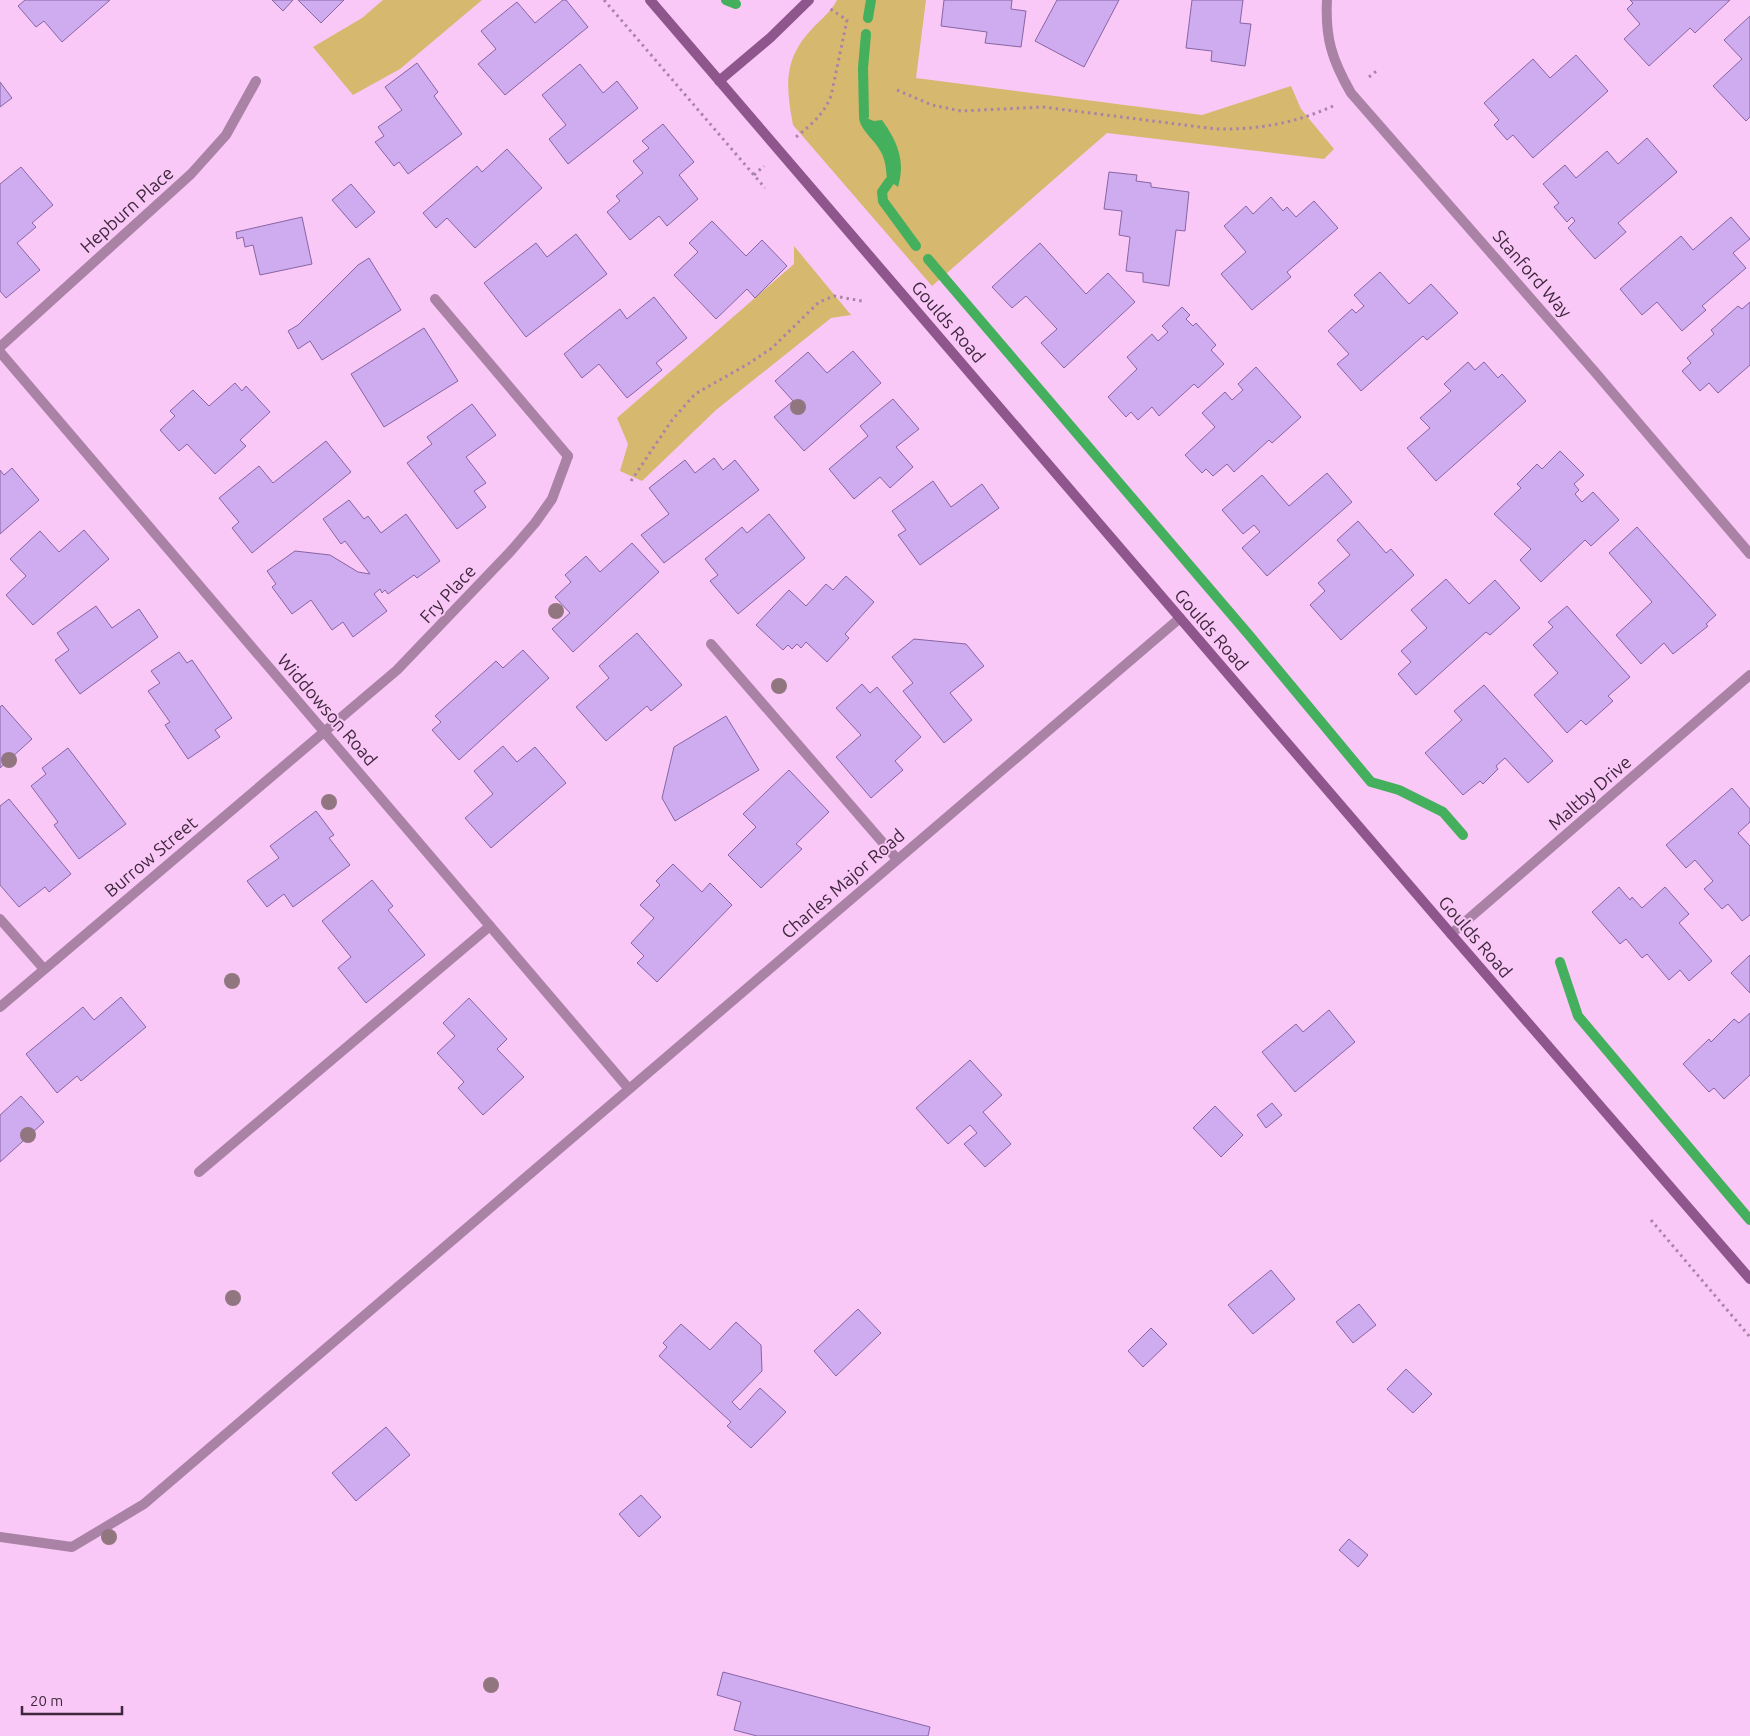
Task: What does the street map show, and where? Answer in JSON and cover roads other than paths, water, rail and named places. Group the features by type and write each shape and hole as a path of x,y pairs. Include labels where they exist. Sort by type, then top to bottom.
{"main road":[{"name":"Goulds Road","path":"650,0 1451,934 1750,1279"},
{"path":"719,81 783,27 809,0"}],"street":[{"name":"Stanford Way","path":"1327,0 1326,22 1330,49 1351,93 1595,372 1750,554"},
{"name":"Hepburn Place","path":"0,347 191,174 226,135 256,81"},
{"name":"Fry Place","path":"324,732 397,670 510,552 552,499 568,456 435,299"},
{"name":"Widdowson Road","path":"0,352 629,1088"},
{"name":"Charles Major Road","path":"0,1538 72,1547 144,1504 1180,618"},
{"path":"712,644 897,859"},
{"name":"Maltby Drive","path":"1451,934 1750,676"},
{"name":"Burrow Street","path":"0,1006 324,732"},
{"path":"0,918 44,970"},
{"path":"199,1172 490,926"}],"waterway":[{"path":"726,0 736,4"},
{"path":"868,18 871,0"},
{"path":"864,116 863,68 866,34"},
{"path":"889,182 882,192 883,201 916,246"},
{"path":"928,259 1249,635 1371,782 1399,790 1443,812 1463,835"},
{"path":"1560,962 1578,1016 1750,1220"}]}
